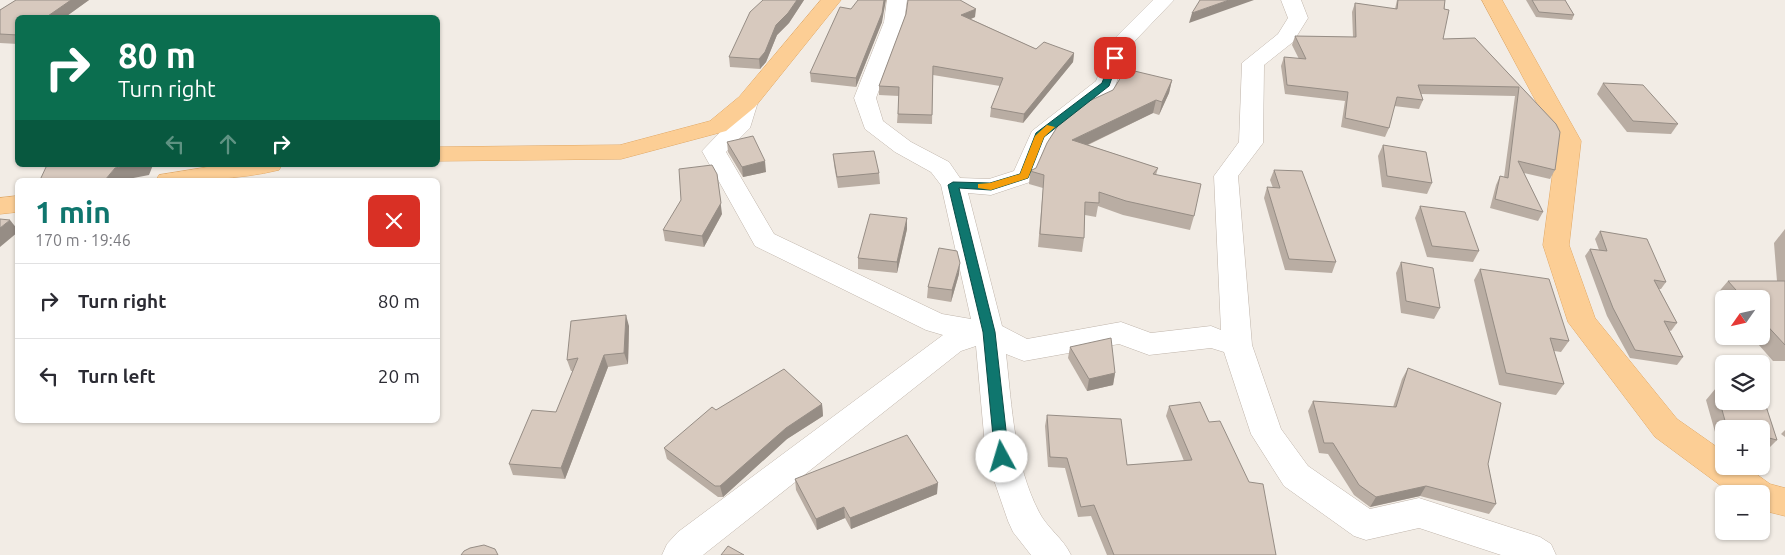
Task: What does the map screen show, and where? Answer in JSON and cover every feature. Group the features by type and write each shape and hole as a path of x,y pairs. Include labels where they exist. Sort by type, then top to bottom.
{"main road":[{"path":"440,154 621,152 718,126 748,102 831,0"},
{"path":"1492,0 1569,141 1556,245 1582,322 1666,428 1745,485"},
{"path":"182,178 256,167"},
{"path":"0,206 15,204"},
{"path":"1770,498 1785,502"}],"street":[{"path":"897,0 894,22 864,98 873,124 903,147 940,167 953,185 989,332 1002,457 1025,521 1053,555"},
{"path":"953,185 991,187 1024,176 1040,136 1106,84 1119,45 1164,0"},
{"path":"1291,0 1298,18 1286,38 1252,64 1251,143 1226,176 1237,345 1267,434 1296,476 1366,525 1419,513 1527,548 1538,555"},
{"path":"748,102 738,128 714,151 764,240 936,323 989,332 1024,350 1121,333 1149,344 1211,336 1237,345"},
{"path":"680,555 691,542 951,343 989,332"}],"building":[{"path":"16,0 71,0 49,15 15,15 15,35 0,34 0,10"},
{"path":"763,0 797,0 776,25 765,52 759,59 729,57 750,12"},
{"path":"858,0 884,0 882,13 856,78 810,73 840,7 851,9"},
{"path":"908,0 960,0 976,9 961,15 1036,49 1044,42 1074,53 1024,114 991,108 1003,78 933,66 932,115 898,114 899,87 879,86 906,14"},
{"path":"1200,0 1229,0 1192,13"},
{"path":"1398,0 1445,0 1444,9 1449,10 1443,39 1475,38 1556,124 1560,132 1555,170 1518,161 1543,212 1495,199 1500,176 1508,178 1519,87 1418,85 1423,100 1397,97 1389,128 1345,118 1348,92 1287,85 1284,57 1306,59 1295,36 1356,37 1355,3 1397,9"},
{"path":"1532,0 1565,0 1574,15 1539,12"},
{"path":"1126,69 1172,80 1162,102 1156,100 1072,140 1158,168 1153,174 1201,184 1194,216 1126,201 1099,192 1099,203 1085,202 1084,238 1040,234 1044,175 1030,171 1036,168 1047,143 1061,121 1085,103 1113,90"},
{"path":"1603,83 1643,85 1678,124 1633,121"},
{"path":"753,136 765,161 742,167 727,142"},
{"path":"1383,145 1426,152 1432,183 1387,176"},
{"path":"874,151 879,173 837,177 833,154"},
{"path":"712,165 717,174 721,203 702,236 663,230 681,200 679,169"},
{"path":"46,167 120,167 115,168 107,178 41,178"},
{"path":"1274,170 1302,171 1336,262 1289,259 1267,187 1280,188"},
{"path":"1420,206 1465,212 1479,251 1432,246"},
{"path":"870,214 907,218 897,262 858,258"},
{"path":"0,219 10,220 0,228"},
{"path":"1600,231 1647,239 1666,282 1654,280 1677,323 1664,321 1683,357 1635,350 1613,308 1590,249 1607,251"},
{"path":"939,248 957,251 960,263 952,290 928,287"},
{"path":"1401,262 1433,268 1440,308 1406,301"},
{"path":"1480,269 1549,279 1569,341 1550,338 1564,384 1506,373"},
{"path":"1728,281 1785,281 1785,345 1770,329 1770,290 1736,290"},
{"path":"626,315 624,353 604,355 561,468 509,464 532,410 556,412 578,358 567,360 571,321"},
{"path":"1111,338 1115,373 1089,379 1070,347"},
{"path":"1408,368 1501,403 1488,464 1496,504 1426,486 1376,497 1359,485 1333,443 1324,443 1313,401 1396,407"},
{"path":"784,369 822,404 786,428 720,486 715,486 664,448 712,407 716,410"},
{"path":"1200,402 1209,422 1220,421 1249,482 1263,484 1276,555 1114,555 1094,505 1081,507 1067,458 1050,457 1047,415 1121,419 1127,465 1192,460 1169,406"},
{"path":"1722,410 1767,410 1777,440 1770,438 1770,420 1725,420"},
{"path":"907,435 938,483 850,518 844,507 816,519 795,479"},
{"path":"484,545 495,549 498,555 461,555 470,548"},
{"path":"728,546 744,555 721,555"}],"slow traffic":[{"path":"982,186 991,187 1024,176 1040,136 1050,127"}],"route":[{"path":"1002,457 989,332 953,185 991,187 1024,176 1040,136 1106,84 1115,58"}]}
